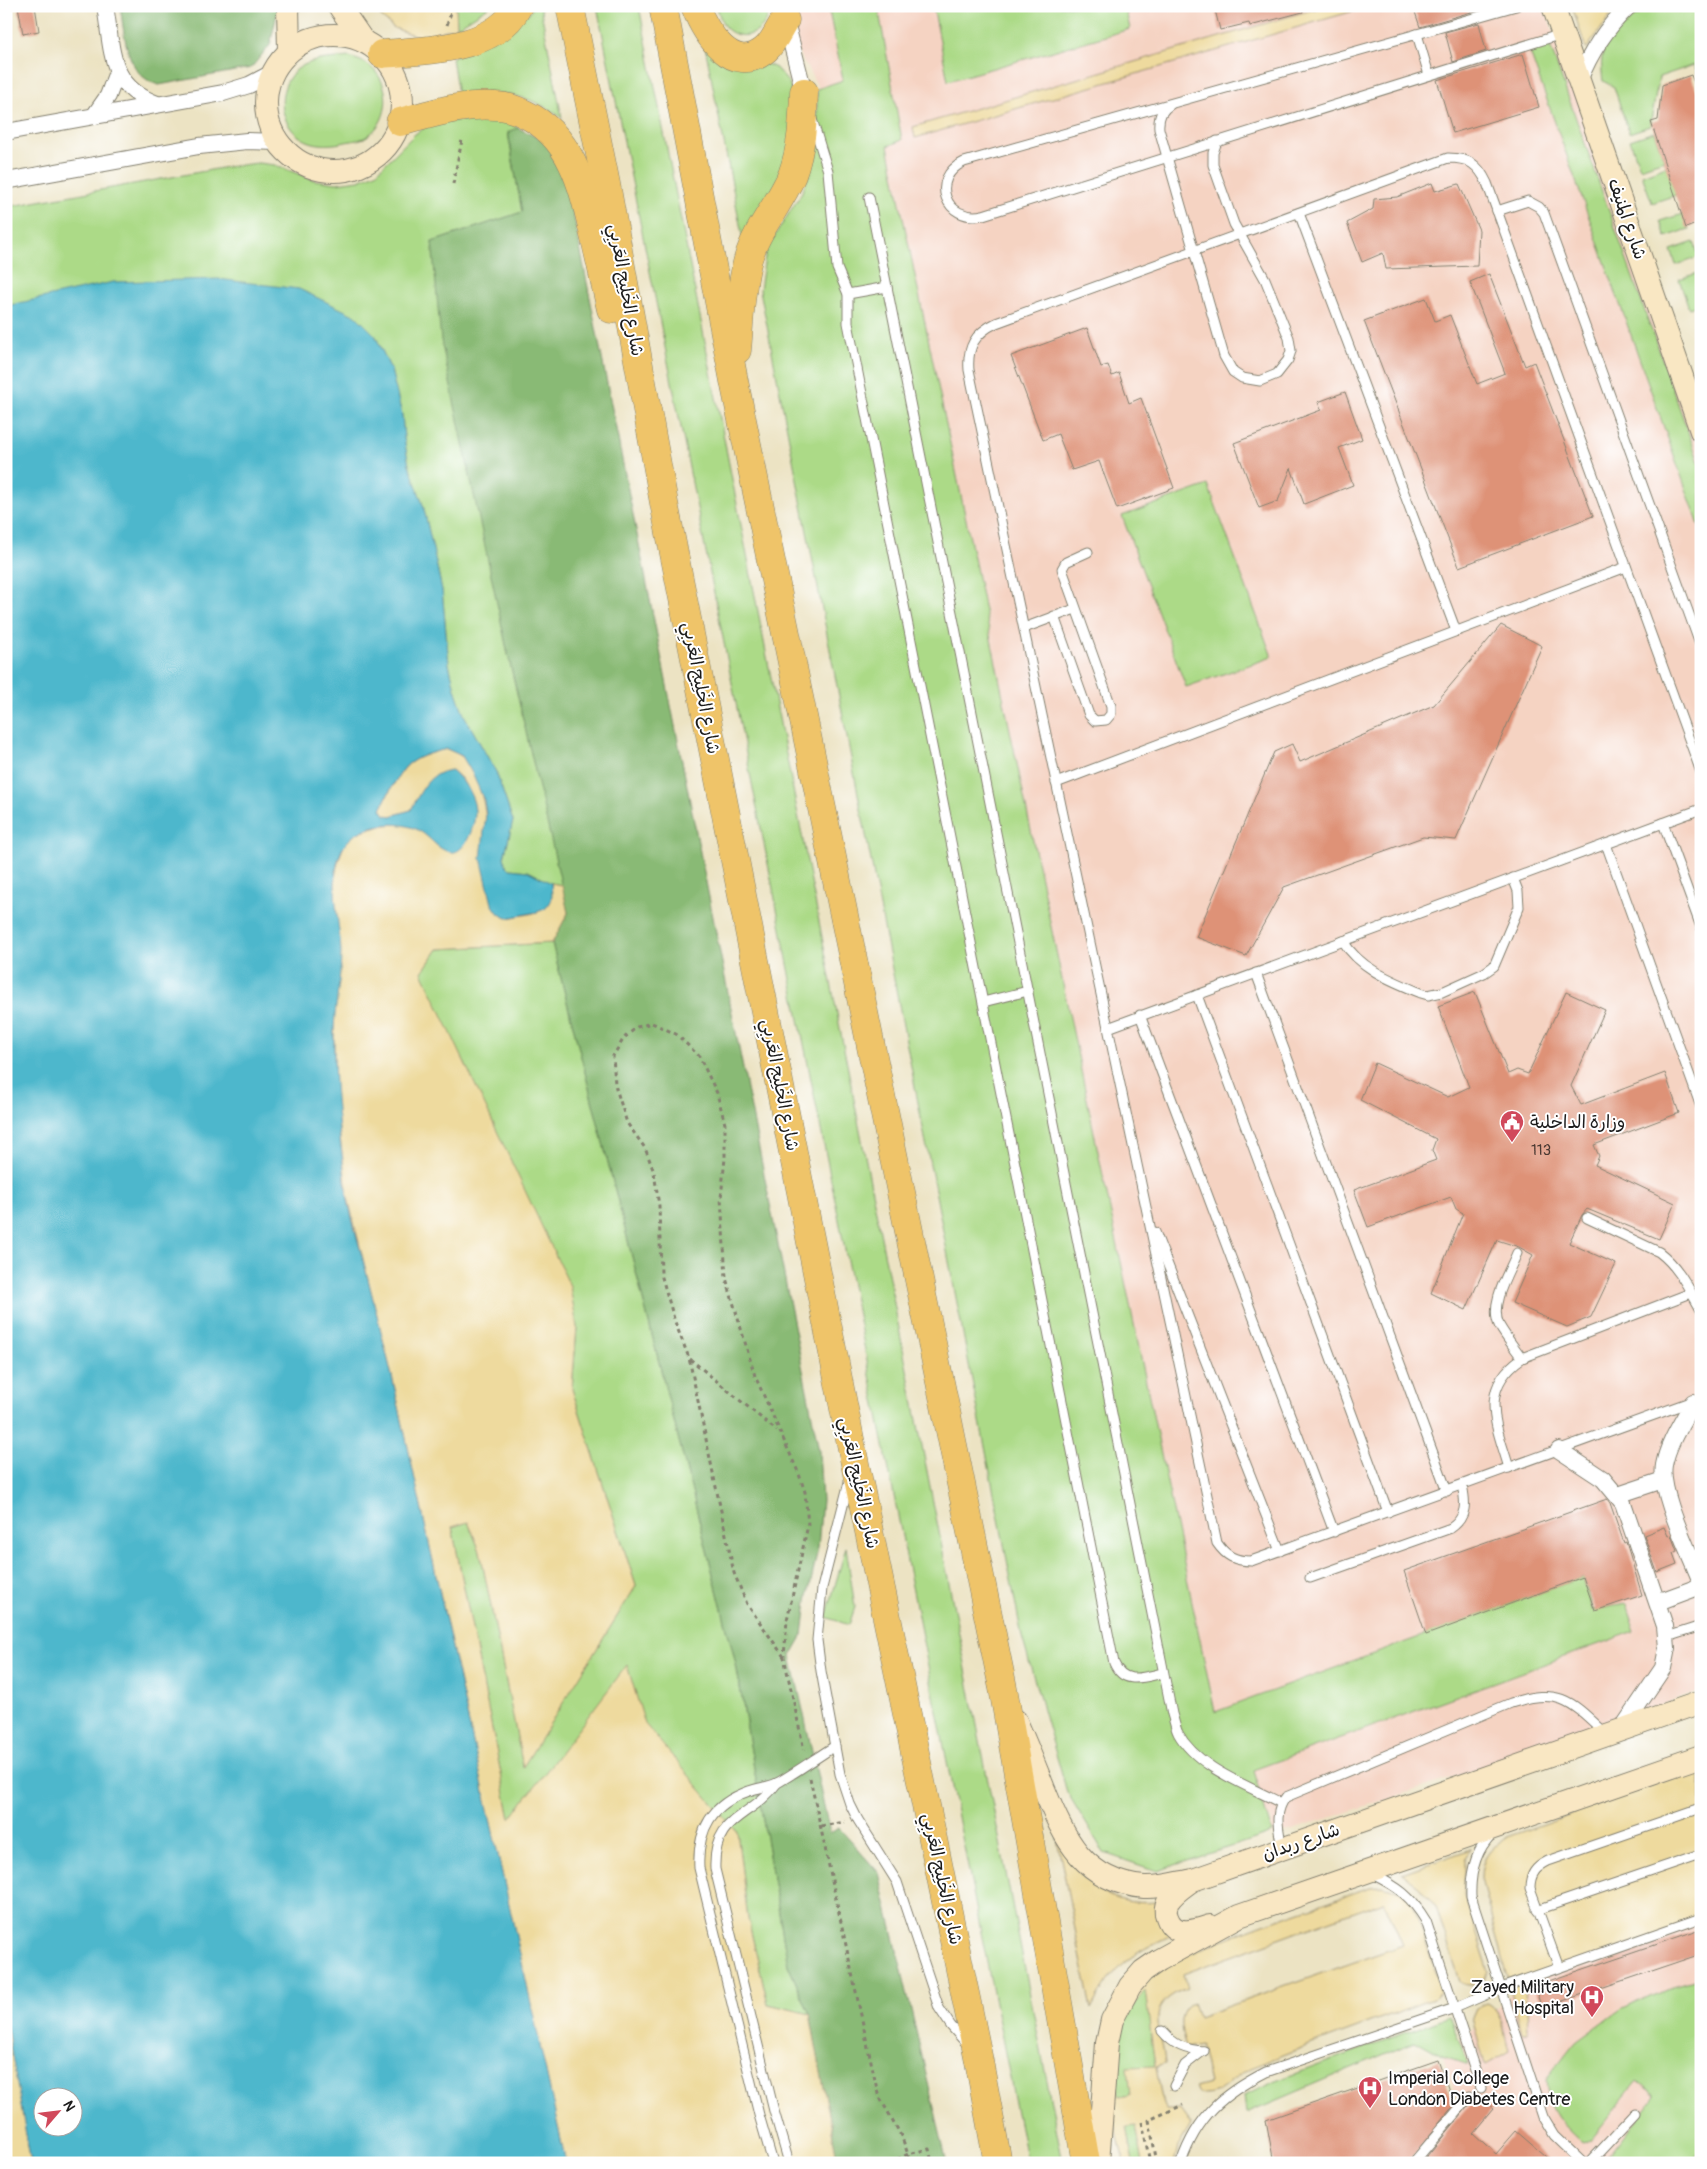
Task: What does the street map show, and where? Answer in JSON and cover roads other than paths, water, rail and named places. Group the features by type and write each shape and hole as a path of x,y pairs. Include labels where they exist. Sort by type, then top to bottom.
{"highway":[{"path":"372,48 446,48 465,44 500,26 514,14 518,6"},
{"name":"شارع الخَلِيج العَربِي","path":"570,6 606,184 664,503 854,1460 978,2056 998,2163"},
{"path":"663,6 734,382 1003,1688 1086,2163"},
{"path":"695,6 712,40 726,52 740,57 753,56 765,50 773,41 784,13"},
{"path":"734,382 743,286 748,260 754,242 792,175 799,152 804,92"},
{"path":"400,122 455,108 499,106 535,119 548,128 568,153 582,185 613,315 664,503"}],"main road":[{"path":"288,6 289,51"},
{"path":"339,6 372,48 393,69 400,86 402,104 400,122 392,140 379,155 363,165 345,171 325,172 307,167 290,156 277,142 269,126 265,108 266,90 272,73 289,51 305,40 324,35 344,35 372,48"},
{"name":"شارع المنيف","path":"1554,6 1578,81 1701,432"},
{"name":"شارع ربدان","path":"1003,1688 1059,1826 1087,1864 1105,1876 1123,1884 1145,1887 1193,1880 1701,1702"},
{"path":"1193,1880 1167,1903 1166,1914 1172,1926 1184,1932 1194,1932 1701,1756"},
{"path":"1098,2163 1107,2043 1112,2020 1120,2002 1143,1971 1159,1960 1239,1916"}],"street":[{"path":"104,6 117,72 133,93 157,104"},
{"path":"1578,81 1604,32 1629,6"},
{"path":"784,13 804,92"},
{"path":"94,116 108,96 117,72"},
{"path":"6,132 236,89 261,80 272,73"},
{"path":"6,181 199,146 247,141 277,142"},
{"path":"1697,1400 1667,1454 1663,1480 1668,1498 1701,1582"},
{"path":"1559,1450 1603,1479 1618,1496 1626,1510 1668,1637 1666,1658 1658,1677 1614,1732"},
{"path":"1618,1496 1663,1480"},
{"path":"1658,1602 1701,1586"}],"lane":[{"path":"1516,6 964,162 951,170 946,177 945,194 952,208 967,216 975,216 1562,34"},
{"path":"1417,34 1429,75"},
{"path":"804,92 826,161 837,268 848,294 848,323 1114,1663 1122,1674 1128,1678 1135,1679 1164,1672"},
{"path":"1175,102 1163,111 1158,124 1227,365 1233,372 1251,381 1269,379 1277,374 1288,360 1291,351 1289,338 1265,279 1240,234 1213,165 1213,153 1217,141"},
{"path":"1697,1400 1251,1561 1241,1562 1227,1555 1217,1543 969,370 968,358 976,336 985,328 996,323 1448,158 1460,158 1472,163 1481,171 1497,211 1701,772"},
{"path":"869,197 1177,1732 1190,1749 1206,1764 1281,1803"},
{"path":"1497,211 1528,201 1539,207 1544,213 1701,647"},
{"path":"1299,212 1456,631"},
{"path":"848,294 887,287"},
{"path":"1054,616 1089,715 1096,722 1106,720 1111,714 1111,706 1062,570 1066,562 1088,552"},
{"path":"1056,783 1626,567"},
{"path":"1024,628 1075,609"},
{"path":"1108,1028 1701,809"},
{"path":"1663,823 1701,927"},
{"path":"1606,844 1701,1106"},
{"path":"1342,941 1354,958 1369,969 1421,993 1428,995 1442,992 1484,973 1494,966 1519,907 1518,892 1513,878"},
{"path":"1256,973 1447,1490"},
{"path":"983,1002 1028,992"},
{"path":"1197,995 1388,1512"},
{"path":"1140,1016 1334,1532"},
{"path":"1146,1208 1280,1551"},
{"path":"1587,1218 1663,1256 1676,1267 1701,1310"},
{"path":"1517,1253 1497,1301 1496,1316 1499,1324 1522,1358"},
{"path":"1509,1468 1493,1413 1493,1402 1499,1382 1505,1373 1522,1358 1692,1293"},
{"path":"854,1460 822,1588 817,1640 840,1774 858,1820 897,1882 939,2008 951,2026 978,2056"},
{"path":"1310,1578 1451,1528 1461,1519 1464,1512 1465,1497 1462,1485"},
{"path":"1668,1637 1701,1626"},
{"path":"1282,1848 1277,1817 1281,1803 1293,1793 1511,1703 1533,1696 1552,1696 1570,1703 1614,1732"},
{"path":"788,2163 715,1864 716,1848 722,1832 730,1823 760,1802 777,1783 835,1746"},
{"path":"773,2163 759,2115 701,1878 698,1856 703,1832 707,1823 718,1809 748,1791 777,1783"},
{"path":"1559,1968 1530,1888 1531,1876 1541,1864 1701,1808"},
{"path":"1501,1825 1480,1850 1473,1865 1470,1881 1471,1897 1539,2105 1549,2126 1563,2145 1583,2163"},
{"path":"1537,1910 1701,1854"},
{"path":"1367,1872 1403,1891 1416,1905 1426,1921 1481,2088"},
{"path":"1181,2163 1185,2149 1200,2122 1214,2106 1238,2086 1266,2072 1455,2008 1501,1988 1701,1918"},
{"path":"1162,2031 1180,2047 1204,2051 1186,2065 1174,2086"},
{"path":"1413,2163 1469,2097"},
{"path":"1589,2163 1635,2114"}],"water":[{"path":"218,279 299,289 356,316 375,335 391,370 402,415 409,465 423,505 435,558 442,590 449,664 455,689 464,715 496,772 513,821 504,857 506,865 510,869 528,871 551,883 552,895 550,903 545,909 507,918 499,914 492,904 481,858 486,814 484,800 462,756 447,749 423,756 406,766 383,804 381,809 385,815 391,816 411,810 422,790 431,779 437,774 452,770 470,793 475,810 474,822 469,837 461,849 456,852 442,849 416,829 397,824 377,826 358,833 342,849 337,862 335,877 341,952 334,1030 334,1058 339,1126 349,1206 399,1405 566,2163 31,2163 6,2022 6,306 113,282"}],"place":[{"name":"وزارة الداخلية","path":"1512,1143"},
{"name":"Zayed Military Hospital","path":"1592,2018"},
{"name":"Imperial College London Diabetes Centre","path":"1370,2109"}]}
